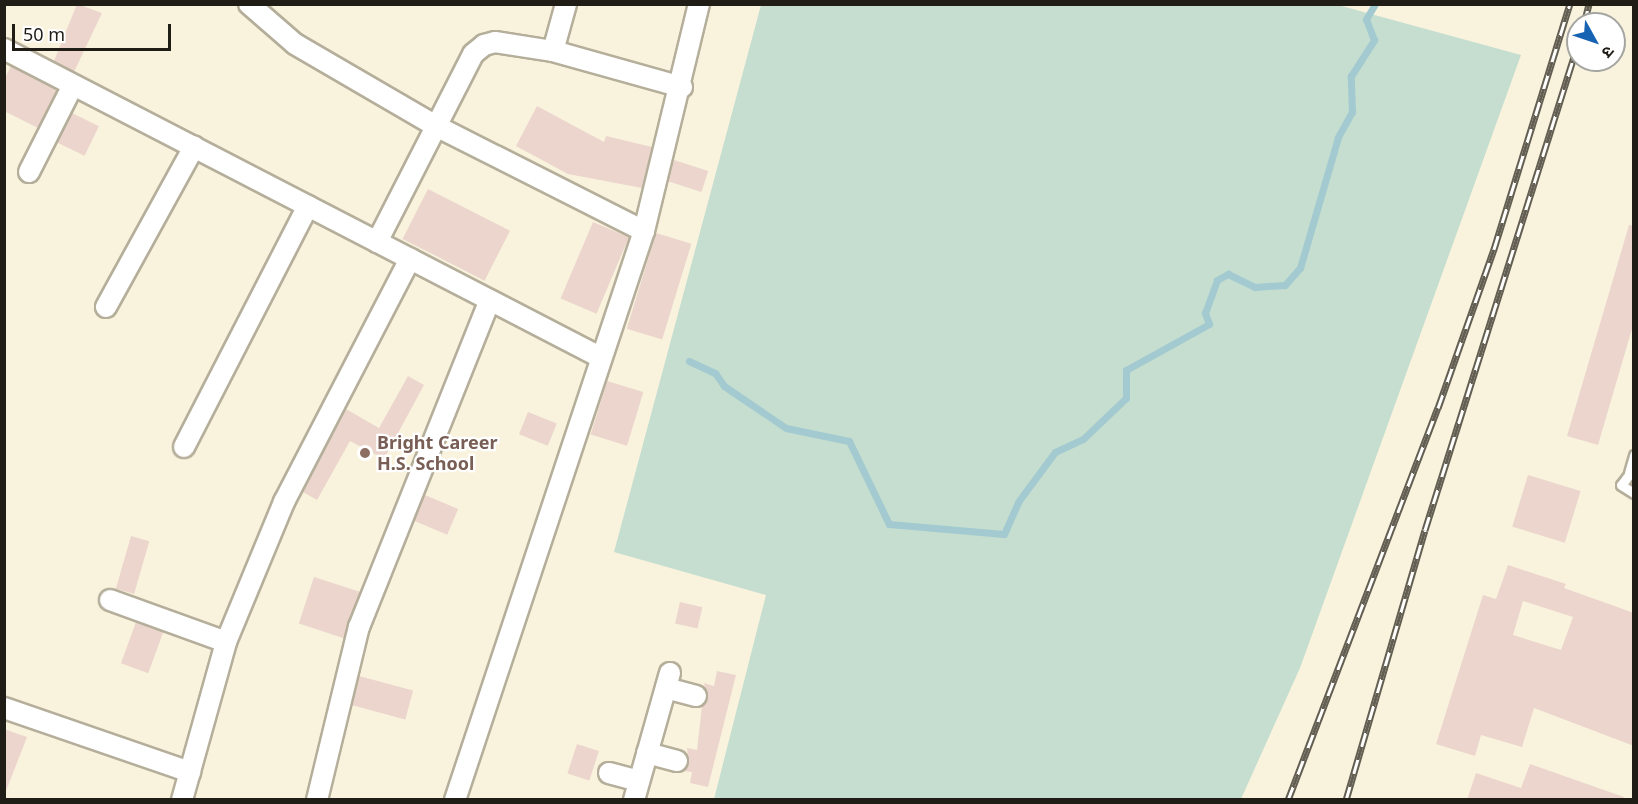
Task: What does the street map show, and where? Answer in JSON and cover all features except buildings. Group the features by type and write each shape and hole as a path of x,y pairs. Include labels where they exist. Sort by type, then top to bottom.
{"street":[{"path":"249,4 295,44 436,126 644,231"},
{"path":"553,51 566,4"},
{"path":"455,800 600,357 644,231 682,87 699,4"},
{"path":"377,242 473,54 484,45 495,42 553,51 682,87"},
{"path":"4,49 600,357"},
{"path":"29,172 73,85"},
{"path":"106,308 194,147"},
{"path":"184,447 308,206"},
{"path":"182,800 226,642 284,502 410,259"},
{"path":"317,800 359,627 490,300"},
{"path":"110,600 226,642"},
{"path":"609,773 637,790 668,681 696,696"},
{"path":"4,708 189,772"},
{"path":"647,753 677,760"}],"lane":[{"path":"1634,455 1631,472 1622,485 1634,493"}],"green space":[{"path":"761,5 1338,5 1521,55 1300,668 1241,799 714,799 766,595 614,552"}],"waterway":[{"path":"689,361 715,373 724,386 786,428 849,441 889,524 1004,534 1018,502 1055,452 1083,439 1126,398 1126,370 1209,324 1205,313 1217,280 1228,274 1255,287 1285,285 1300,268 1338,137 1352,112 1351,76 1374,40 1366,19 1375,4"}],"railway":[{"path":"1288,800 1438,408 1494,249 1570,4"},
{"path":"1587,12 1589,4"},
{"path":"1346,800 1425,530 1569,72"}],"place":[{"name":"Bright Career H.S. School","path":"365,453"}]}
